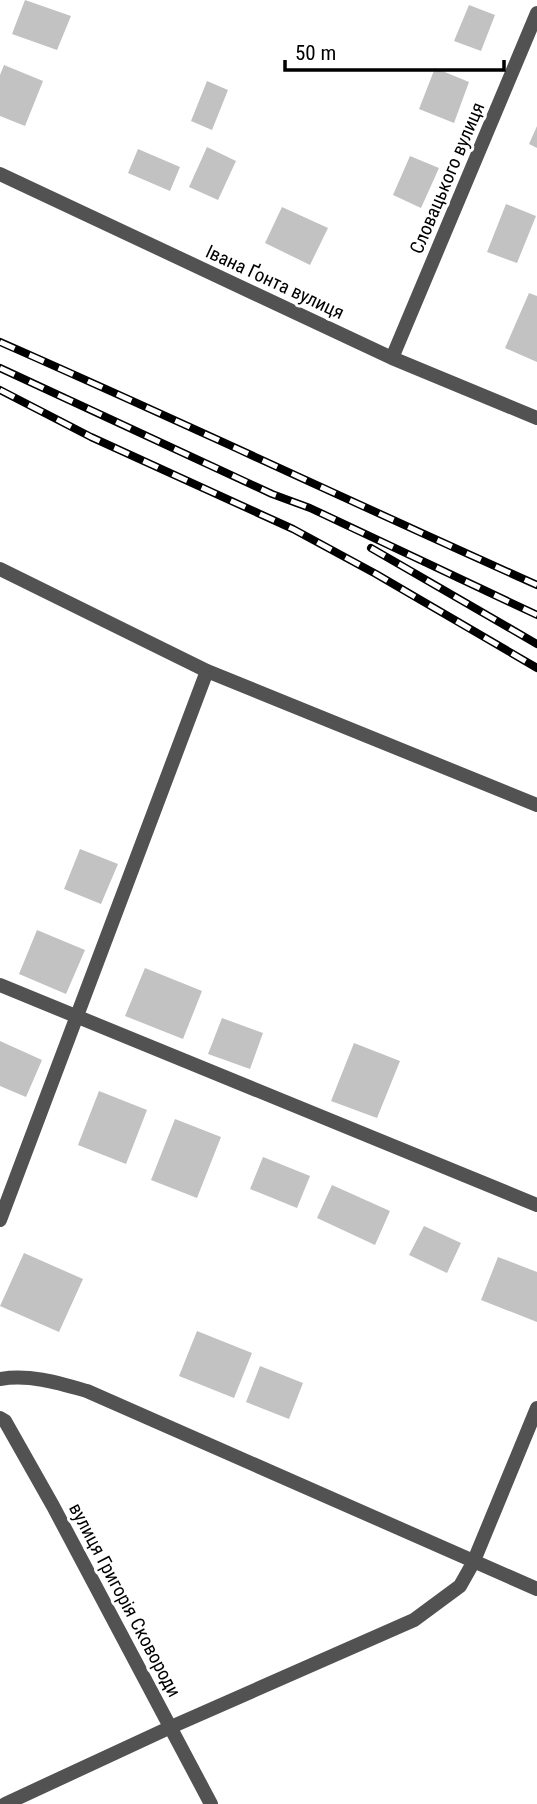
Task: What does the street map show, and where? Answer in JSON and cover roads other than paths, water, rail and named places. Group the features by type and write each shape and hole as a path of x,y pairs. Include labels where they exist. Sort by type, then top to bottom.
{"street":[{"name":"Словацького вулиця","path":"392,358 537,13"},
{"name":"Івана Ґонта вулиця","path":"0,174 392,358 537,418"},
{"path":"0,569 207,671 537,806"},
{"path":"0,1220 207,671"},
{"path":"0,985 537,1205"},
{"path":"0,1379 13,1377 48,1380 88,1391 537,1589"},
{"path":"5,1804 171,1727 414,1620 460,1586 473,1563 537,1408"},
{"name":"вулиця Григорія Сковороди","path":"0,1418 5,1422 53,1506 211,1804"}],"railway":[{"path":"0,342 537,585"},
{"path":"0,368 272,494 310,508 537,615"},
{"path":"0,390 91,437 293,529 537,668"},
{"path":"371,548 537,644"}]}
